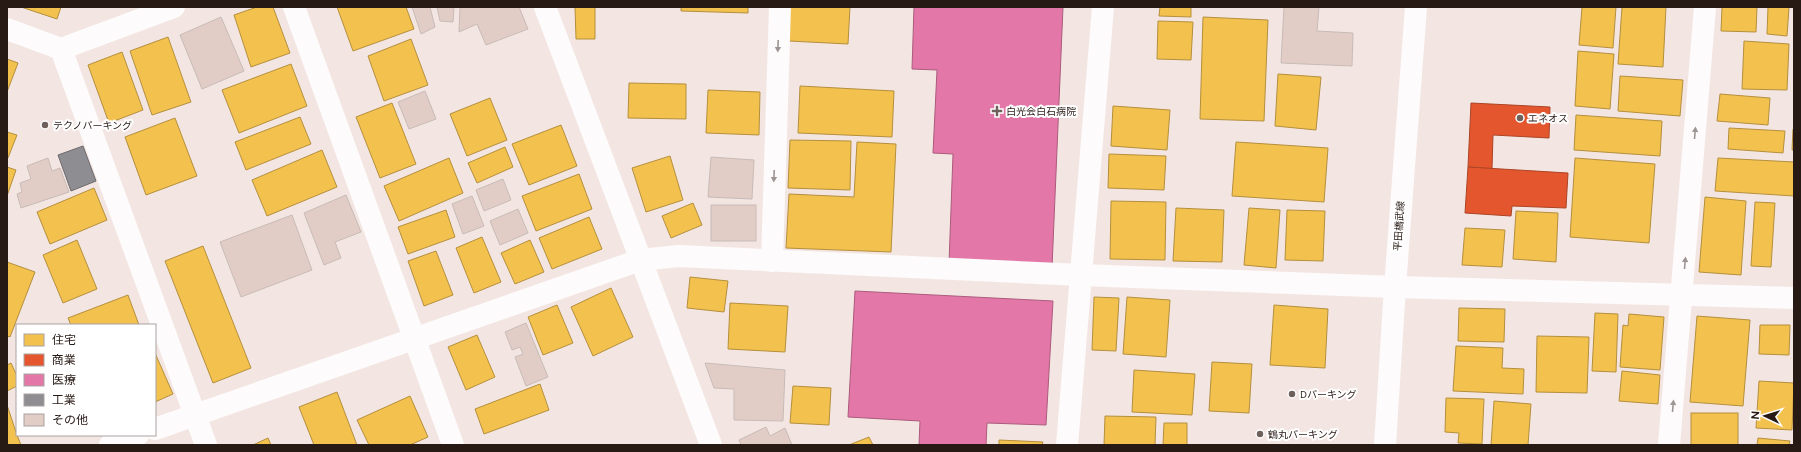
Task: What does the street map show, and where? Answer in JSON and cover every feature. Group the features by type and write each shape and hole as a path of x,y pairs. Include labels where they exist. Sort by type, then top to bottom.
{"street":[{"path":"7,30 61,49 174,7"},
{"path":"294,7 453,445"},
{"path":"545,7 711,445"},
{"path":"772,261 780,7"},
{"path":"1067,445 1103,7"},
{"name":"平田橋武線","path":"1385,445 1416,7"},
{"path":"1669,445 1705,7"},
{"path":"61,49 206,445"},
{"path":"156,429 640,260 679,256 1081,275 1395,287 1794,298"},
{"path":"110,445 135,436"}],"building: 住宅":[{"path":"21,7 61,7 57,19"},
{"path":"257,7 273,7 290,53 251,67 234,15"},
{"path":"337,7 406,7 414,29 353,51"},
{"path":"575,7 595,7 595,39 576,39"},
{"path":"681,7 748,7 748,13 681,11"},
{"path":"790,7 850,7 848,44 789,41"},
{"path":"1160,7 1191,7 1191,17 1159,16"},
{"path":"1582,7 1616,7 1613,48 1579,45"},
{"path":"1622,7 1666,7 1663,67 1618,64"},
{"path":"1722,7 1757,7 1756,32 1721,31"},
{"path":"1768,7 1789,7 1787,36 1767,34"},
{"path":"1203,17 1268,20 1264,121 1200,119"},
{"path":"1158,21 1193,22 1191,60 1157,59"},
{"path":"168,37 191,102 152,115 130,51"},
{"path":"411,39 428,85 384,101 368,56"},
{"path":"1744,41 1789,44 1787,90 1742,89"},
{"path":"1578,51 1614,54 1610,109 1575,106"},
{"path":"122,52 143,110 109,123 88,65"},
{"path":"7,59 18,63 7,92"},
{"path":"291,64 307,106 239,133 222,90"},
{"path":"1278,74 1321,77 1316,130 1275,126"},
{"path":"1620,76 1683,80 1680,116 1618,111"},
{"path":"629,83 686,84 686,119 628,118"},
{"path":"800,86 894,91 892,137 798,133"},
{"path":"708,90 760,92 759,135 706,133"},
{"path":"1720,94 1770,98 1768,125 1717,121"},
{"path":"490,98 507,140 467,156 450,114"},
{"path":"392,103 416,164 380,178 356,117"},
{"path":"1113,106 1170,110 1167,150 1111,146"},
{"path":"1576,115 1662,121 1660,156 1574,150"},
{"path":"300,117 311,144 246,170 235,142"},
{"path":"175,118 197,176 146,195 125,137"},
{"path":"561,125 577,166 529,185 512,144"},
{"path":"1729,128 1785,131 1783,153 1728,149"},
{"path":"1793,129 1794,150 1792,150"},
{"path":"7,132 17,135 8,158 7,158"},
{"path":"790,140 851,141 850,190 788,188"},
{"path":"857,142 896,144 891,252 786,248 789,194 854,197"},
{"path":"1236,142 1328,148 1324,202 1232,196"},
{"path":"505,147 513,167 477,183 468,163"},
{"path":"322,150 337,187 267,216 252,180"},
{"path":"1109,154 1166,156 1164,190 1108,188"},
{"path":"670,156 683,200 646,212 632,168"},
{"path":"449,158 463,193 399,221 384,186"},
{"path":"1575,158 1655,164 1649,243 1570,237"},
{"path":"1718,158 1794,162 1794,196 1715,191"},
{"path":"7,167 16,170 7,196"},
{"path":"579,174 592,209 536,231 522,196"},
{"path":"94,188 107,220 50,244 37,212"},
{"path":"1705,197 1746,201 1741,275 1699,272"},
{"path":"1111,201 1166,202 1165,260 1110,259"},
{"path":"1755,202 1775,203 1771,267 1751,266"},
{"path":"693,203 702,225 671,238 662,216"},
{"path":"1176,208 1224,210 1222,262 1173,261"},
{"path":"1249,208 1280,210 1276,268 1244,265"},
{"path":"446,210 455,237 408,254 398,227"},
{"path":"1287,210 1325,211 1323,261 1285,260"},
{"path":"1516,211 1558,213 1556,262 1513,259"},
{"path":"589,217 602,249 552,269 539,238"},
{"path":"1465,228 1505,230 1502,267 1462,265"},
{"path":"482,237 501,282 474,293 456,248"},
{"path":"77,240 97,289 63,303 43,255"},
{"path":"530,240 544,272 515,284 501,253"},
{"path":"203,246 251,368 213,383 165,261"},
{"path":"436,251 453,295 424,306 408,261"},
{"path":"7,262 35,272 10,337 7,336"},
{"path":"690,277 728,281 724,312 687,308"},
{"path":"611,288 633,337 593,356 571,307"},
{"path":"128,295 139,324 71,324 68,318"},
{"path":"1094,297 1119,298 1116,351 1092,350"},
{"path":"1127,297 1170,300 1166,357 1123,354"},
{"path":"730,303 788,306 785,352 728,349"},
{"path":"557,305 573,343 543,355 528,317"},
{"path":"1274,305 1328,309 1325,368 1270,365"},
{"path":"1459,308 1505,309 1504,342 1458,341"},
{"path":"1595,313 1618,314 1616,372 1592,371"},
{"path":"1629,314 1664,317 1660,370 1620,367 1623,325 1628,326"},
{"path":"1697,316 1750,320 1743,406 1690,402"},
{"path":"1760,325 1790,325 1789,355 1759,354"},
{"path":"477,335 495,377 466,390 448,347"},
{"path":"1537,336 1589,337 1587,393 1536,392"},
{"path":"1456,346 1503,348 1502,368 1524,369 1523,394 1453,391"},
{"path":"156,355 173,394 156,402"},
{"path":"1212,362 1252,364 1249,413 1209,411"},
{"path":"11,363 16,374 16,386 7,391 7,365"},
{"path":"1134,370 1195,374 1192,415 1132,412"},
{"path":"1622,371 1660,375 1658,404 1619,401"},
{"path":"1759,381 1794,383 1792,430 1756,428"},
{"path":"540,384 549,410 484,434 475,409"},
{"path":"793,386 831,388 829,425 790,423"},
{"path":"337,392 357,445 314,445 299,407"},
{"path":"410,396 428,437 410,445 369,445 357,420"},
{"path":"1446,398 1484,399 1482,444 1458,443 1459,433 1445,432"},
{"path":"1494,401 1531,404 1528,445 1491,445"},
{"path":"7,405 16,436 17,436 21,445 7,445"},
{"path":"1691,413 1738,413 1738,445 1691,445"},
{"path":"1105,416 1156,417 1155,445 1104,445"},
{"path":"1164,423 1187,423 1187,445 1163,445"},
{"path":"869,437 873,445 849,445"},
{"path":"268,438 271,445 253,445"},
{"path":"1758,438 1790,441 1789,445 1757,445"},
{"path":"999,440 1043,442 1042,445 999,445"}],"building: 商業":[{"path":"1471,103 1550,107 1549,138 1493,135 1492,169 1468,167"},
{"path":"1468,167 1568,173 1566,208 1512,206 1511,216 1465,213"}],"building: 医療":[{"name":"白光会白石病院","path":"914,7 1063,7 1052,268 949,264 953,154 933,153 937,70 912,69"},
{"path":"855,291 1053,301 1046,425 987,423 986,445 919,445 920,421 848,417"}],"building: 工業":[{"path":"83,146 96,181 71,191 58,155"}],"building: その他":[{"path":"412,7 430,7 435,27 421,34"},
{"path":"437,7 454,7 453,22 440,21"},
{"path":"460,7 519,7 528,29 486,45 477,24 459,32"},
{"path":"1284,7 1319,7 1317,31 1353,33 1352,66 1281,63"},
{"path":"221,17 244,71 202,89 180,35"},
{"path":"425,91 436,119 409,129 398,102"},
{"path":"711,157 754,160 752,199 708,197"},
{"path":"48,158 52,171 60,168 69,192 21,208 17,194 22,192 20,183 31,179 27,166"},
{"path":"503,179 511,200 484,211 476,190"},
{"path":"346,195 361,232 335,242 341,258 324,265 304,213"},
{"path":"472,196 484,226 463,234 452,204"},
{"path":"711,205 756,205 756,241 711,241"},
{"path":"518,209 528,233 500,245 490,221"},
{"path":"292,215 312,270 241,297 220,242"},
{"path":"526,323 548,377 526,386 515,357 523,354 520,347 512,350 505,332"},
{"path":"705,363 785,370 783,421 734,420 734,389 714,388"},
{"path":"766,427 770,436 785,428 792,445 741,445 739,440"}],"place":[{"name":"白光会白石病院","path":"997,111"},
{"name":"エネオス","path":"1520,118"},
{"name":"テクノパーキング","path":"45,125"},
{"name":"Dパーキング","path":"1292,394"},
{"name":"鶴丸パーキング","path":"1260,434"}]}
